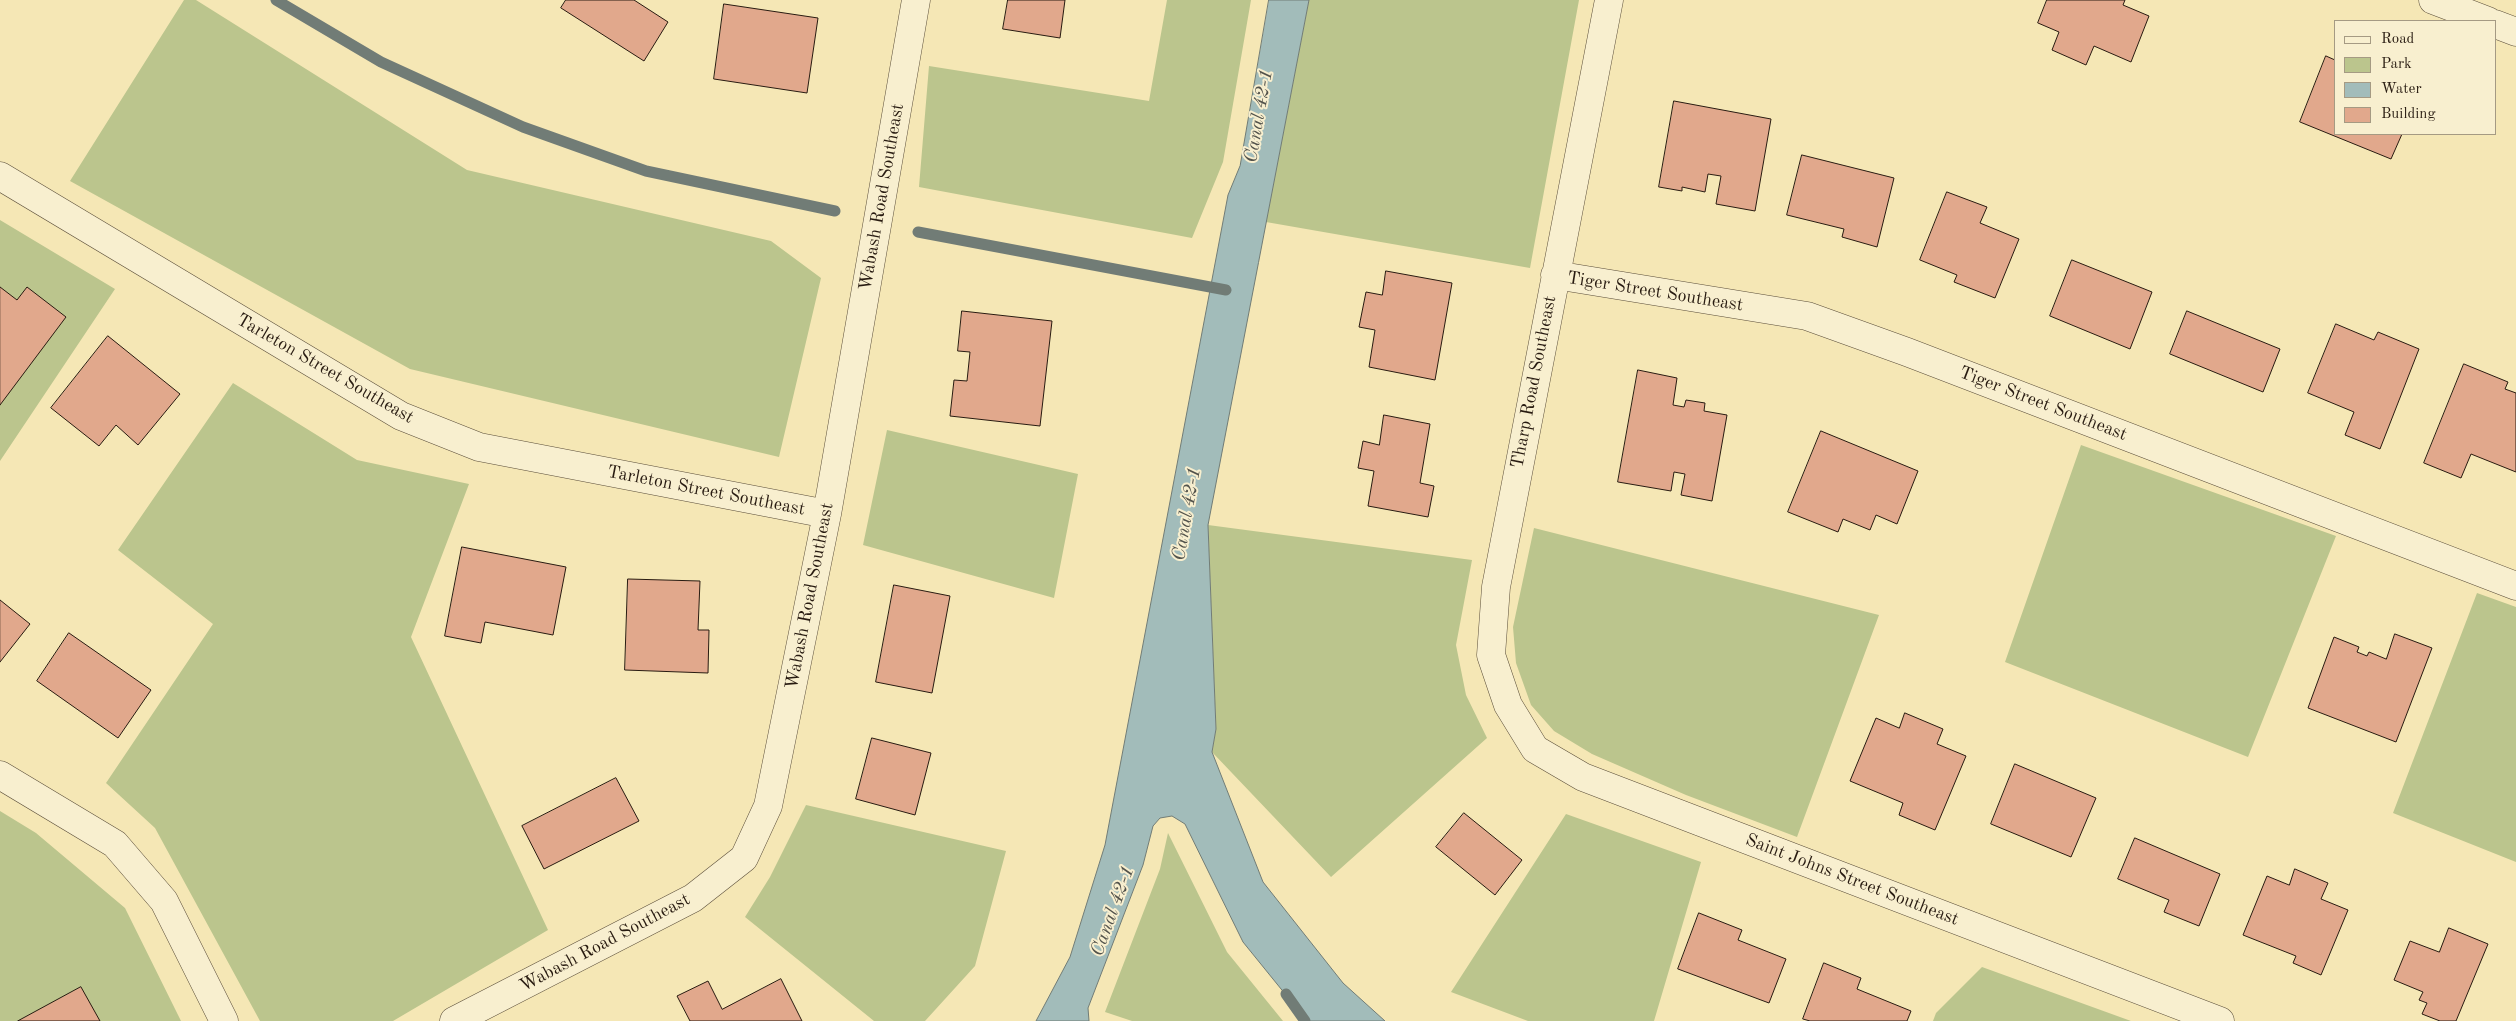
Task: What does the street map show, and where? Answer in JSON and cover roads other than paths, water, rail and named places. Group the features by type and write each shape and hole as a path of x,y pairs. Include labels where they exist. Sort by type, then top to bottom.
{"street":[{"name":"Wabash Road Southeast","path":"454,1021 693,898 744,858 768,806 827,514 916,0"},
{"name":"Tharp Road Southeast","path":"1508,705 1491,655 1496,587 1609,0"},
{"path":"2433,0 2485,20"},
{"path":"2496,24 2516,32"},
{"name":"Tarleton Street Southeast","path":"0,176 410,420 478,448 827,514"},
{"name":"Tiger Street Southeast","path":"1555,275 1806,316 1907,352 2516,586"},
{"name":"Saint Johns Street Southeast","path":"1508,705 1535,749 1582,777 2220,1021"},
{"path":"0,775 115,844 164,901 224,1021"}],"water":[{"name":"Canal 42-1","path":"1269,0 1309,0 1208,525 1216,729 1212,752 1263,882 1343,983 1385,1021 1307,1021 1243,942 1185,824 1172,816 1160,818 1153,826 1143,865 1088,1008 1089,1021 1036,1021 1070,957 1105,845 1228,195 1240,166"}],"waterway":[{"path":"276,0 381,62 523,127 646,171 835,211"},
{"path":"918,232 1226,290"},
{"path":"1286,994 1305,1021"}]}
